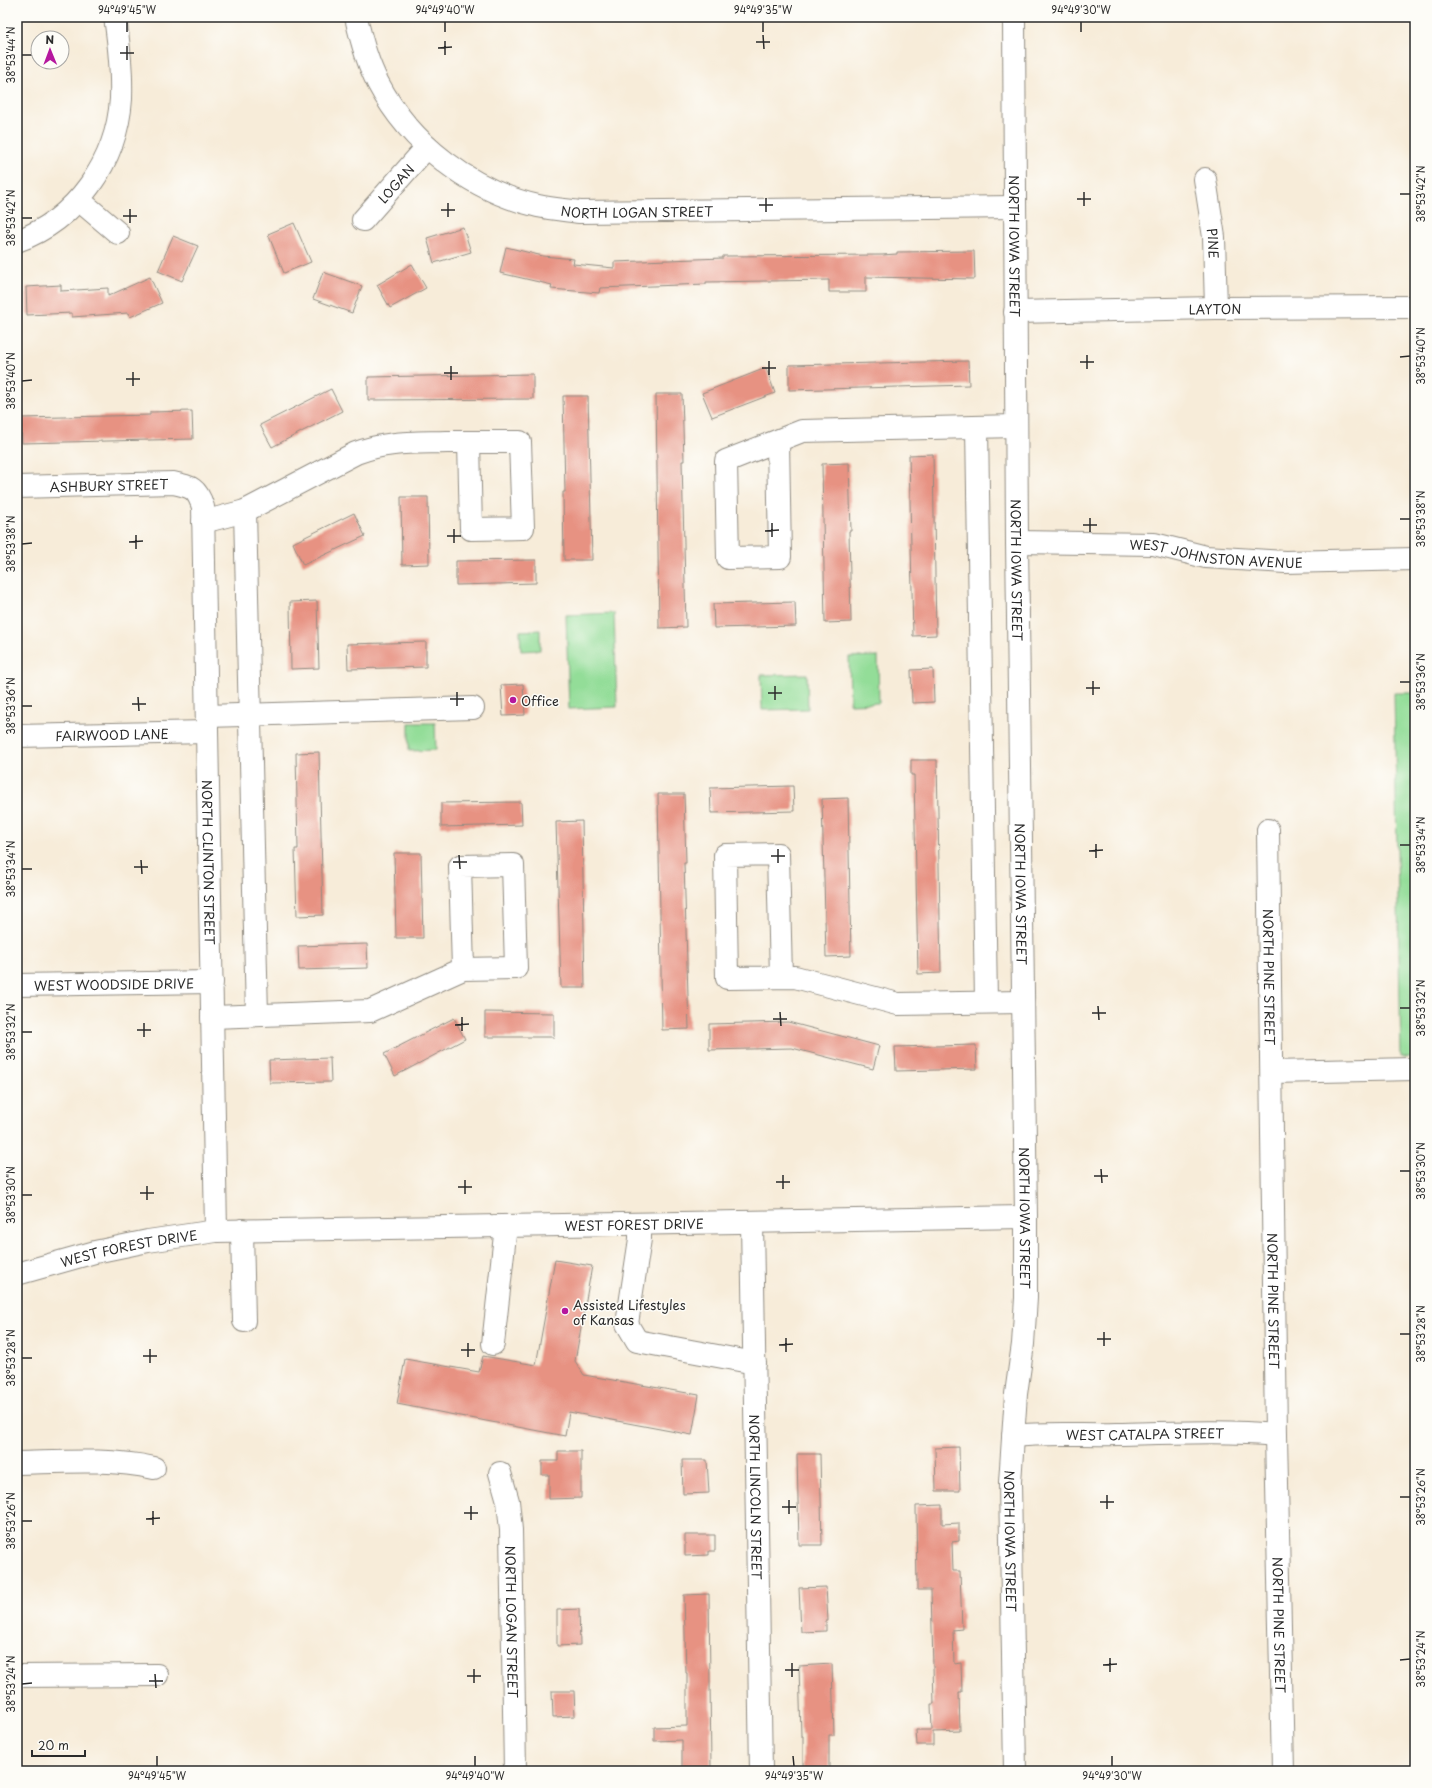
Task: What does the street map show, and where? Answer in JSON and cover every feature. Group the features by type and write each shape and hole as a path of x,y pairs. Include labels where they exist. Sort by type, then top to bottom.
{"street":[{"path":"17,241 42,229 63,215 79,200 95,178 104,160 117,123 121,100 121,77 115,17"},
{"name":"NORTH LOGAN STREET","path":"356,17 361,41 378,84 400,118 427,147 450,166 490,190 538,206 580,212 1015,207"},
{"name":"NORTH IOWA STREET","path":"1014,17 1017,542 1026,1217 1026,1298 1023,1344 1016,1394 1010,1482 1015,1771"},
{"name":"LOGAN","path":"363,220 427,147"},
{"name":"PINE","path":"1205,179 1214,237 1216,308"},
{"path":"79,200 118,233"},
{"name":"LAYTON","path":"1015,312 1216,308 1415,307"},
{"path":"778,441 780,557 728,558 726,461 802,431 1016,426"},
{"path":"977,428 986,1002"},
{"path":"203,522 245,511 356,453 374,446 394,443 469,442 520,442 523,528 471,529 469,442"},
{"name":"ASHBURY STREET","path":"17,487 173,483 189,486 198,493"},
{"name":"NORTH CLINTON STREET","path":"198,493 203,507 216,1231"},
{"path":"245,511 257,1016"},
{"name":"WEST JOHNSTON AVENUE","path":"1017,542 1154,544 1206,556 1285,562 1415,559"},
{"name":"FAIRWOOD LANE","path":"17,736 207,724 251,715 473,708"},
{"name":"NORTH PINE STREET","path":"1268,830 1267,881 1272,1072 1276,1434 1283,1771"},
{"path":"781,977 778,854 725,855 728,978 781,977 795,976 898,1004 1022,1002"},
{"path":"212,1017 370,1011 463,969 516,968 513,865 460,866 463,969"},
{"name":"WEST WOODSIDE DRIVE","path":"17,985 212,982"},
{"path":"1272,1072 1415,1069"},
{"name":"WEST FOREST DRIVE","path":"17,1274 95,1252 148,1241 216,1231 1026,1217"},
{"name":"NORTH LINCOLN STREET","path":"752,1222 761,1771"},
{"path":"640,1224 640,1239 627,1324 637,1341 755,1363"},
{"path":"493,1344 506,1226"},
{"path":"242,1230 244,1322"},
{"name":"WEST CATALPA STREET","path":"1013,1436 1036,1434 1072,1435 1244,1432 1276,1434"},
{"path":"17,1463 90,1461 134,1464 154,1468"},
{"name":"NORTH LOGAN STREET","path":"500,1473 508,1501 510,1530 515,1771"},
{"path":"17,1676 158,1675"}],"green space":[{"path":"614,613 617,707 569,709 566,615"},
{"path":"540,630 540,650 521,651 520,631"},
{"path":"878,656 879,703 850,704 849,657"},
{"path":"807,674 808,709 762,710 761,675"},
{"path":"1394,693 1415,693 1415,1057 1401,1057"},
{"path":"409,723 435,723 436,750 409,751"}],"building":[{"path":"294,223 311,262 284,273 268,234"},
{"path":"463,227 471,252 434,263 427,238"},
{"path":"173,236 198,246 182,281 158,271"},
{"path":"506,247 543,256 574,259 573,264 614,268 614,262 723,258 723,256 882,255 897,254 897,252 974,251 975,279 866,277 866,292 829,292 829,280 706,282 706,284 600,288 599,293 551,289 552,285 500,273"},
{"path":"412,264 426,288 390,308 377,285"},
{"path":"323,272 362,286 352,313 313,299"},
{"path":"150,277 162,303 130,317 128,313 72,317 72,313 27,315 26,287 61,285 61,291 108,288 108,296"},
{"path":"968,361 969,385 789,390 789,365"},
{"path":"766,368 775,393 712,417 702,393"},
{"path":"533,374 533,399 368,400 368,377"},
{"path":"331,389 342,411 272,447 260,425"},
{"path":"656,394 682,394 686,627 659,628"},
{"path":"563,396 588,396 592,560 564,560 563,492 565,492"},
{"path":"192,411 193,439 22,443 21,418 150,415 150,412"},
{"path":"933,454 936,635 913,636 909,455"},
{"path":"849,463 851,622 825,623 822,464"},
{"path":"401,497 428,497 429,564 402,565"},
{"path":"354,513 365,536 303,565 293,543"},
{"path":"536,560 536,583 456,585 456,561"},
{"path":"317,601 319,668 291,669 290,602"},
{"path":"795,602 796,626 714,628 713,604"},
{"path":"426,642 426,667 348,669 347,644"},
{"path":"933,669 934,702 912,703 911,670"},
{"name":"Office","path":"523,684 525,715 503,716 501,685"},
{"path":"319,752 323,915 297,916 295,849 298,849 296,753"},
{"path":"911,760 937,760 941,973 918,974 914,775 911,775"},
{"path":"793,786 794,811 711,813 710,788"},
{"path":"658,794 684,794 686,863 684,863 689,1029 662,1030"},
{"path":"848,798 851,956 826,957 822,799"},
{"path":"521,802 522,825 441,827 441,803"},
{"path":"582,821 585,988 561,988 556,822"},
{"path":"394,853 421,853 423,938 396,938"},
{"path":"367,944 368,968 299,970 298,946"},
{"path":"485,1012 554,1013 554,1037 485,1037"},
{"path":"454,1018 465,1039 395,1076 384,1054"},
{"path":"788,1022 879,1046 873,1069 792,1048 709,1050 709,1024"},
{"path":"976,1045 977,1069 896,1071 895,1047"},
{"path":"330,1058 331,1082 270,1083 269,1060"},
{"name":"Assisted Lifestyles of Kansas","path":"555,1260 592,1266 575,1361 584,1375 699,1395 692,1435 569,1412 565,1436 397,1404 405,1359 479,1372 483,1356 536,1365"},
{"path":"959,1447 960,1491 936,1491 935,1448"},
{"path":"558,1451 581,1451 581,1498 549,1499 549,1475 542,1475 542,1461 558,1461"},
{"path":"797,1454 820,1454 822,1545 799,1545"},
{"path":"682,1460 707,1460 709,1493 683,1494"},
{"path":"942,1505 942,1524 959,1523 959,1541 952,1542 953,1571 960,1571 962,1629 953,1630 954,1664 961,1663 962,1692 959,1692 960,1731 933,1732 933,1745 917,1745 916,1730 932,1730 931,1704 934,1704 931,1590 917,1590 916,1506"},
{"path":"685,1535 715,1535 715,1551 709,1551 709,1555 685,1556"},
{"path":"826,1587 828,1621 826,1621 826,1631 801,1632 799,1588"},
{"path":"709,1594 711,1768 682,1768 682,1740 654,1741 654,1727 687,1726 687,1673 684,1595"},
{"path":"579,1609 580,1645 557,1646 557,1610"},
{"path":"832,1664 834,1735 829,1735 829,1771 803,1771 803,1736 801,1736 799,1666"},
{"path":"552,1691 574,1691 575,1716 553,1717"}],"place":[{"name":"Office","path":"513,700"},
{"name":"Assisted Lifestyles of Kansas","path":"565,1311"}]}
